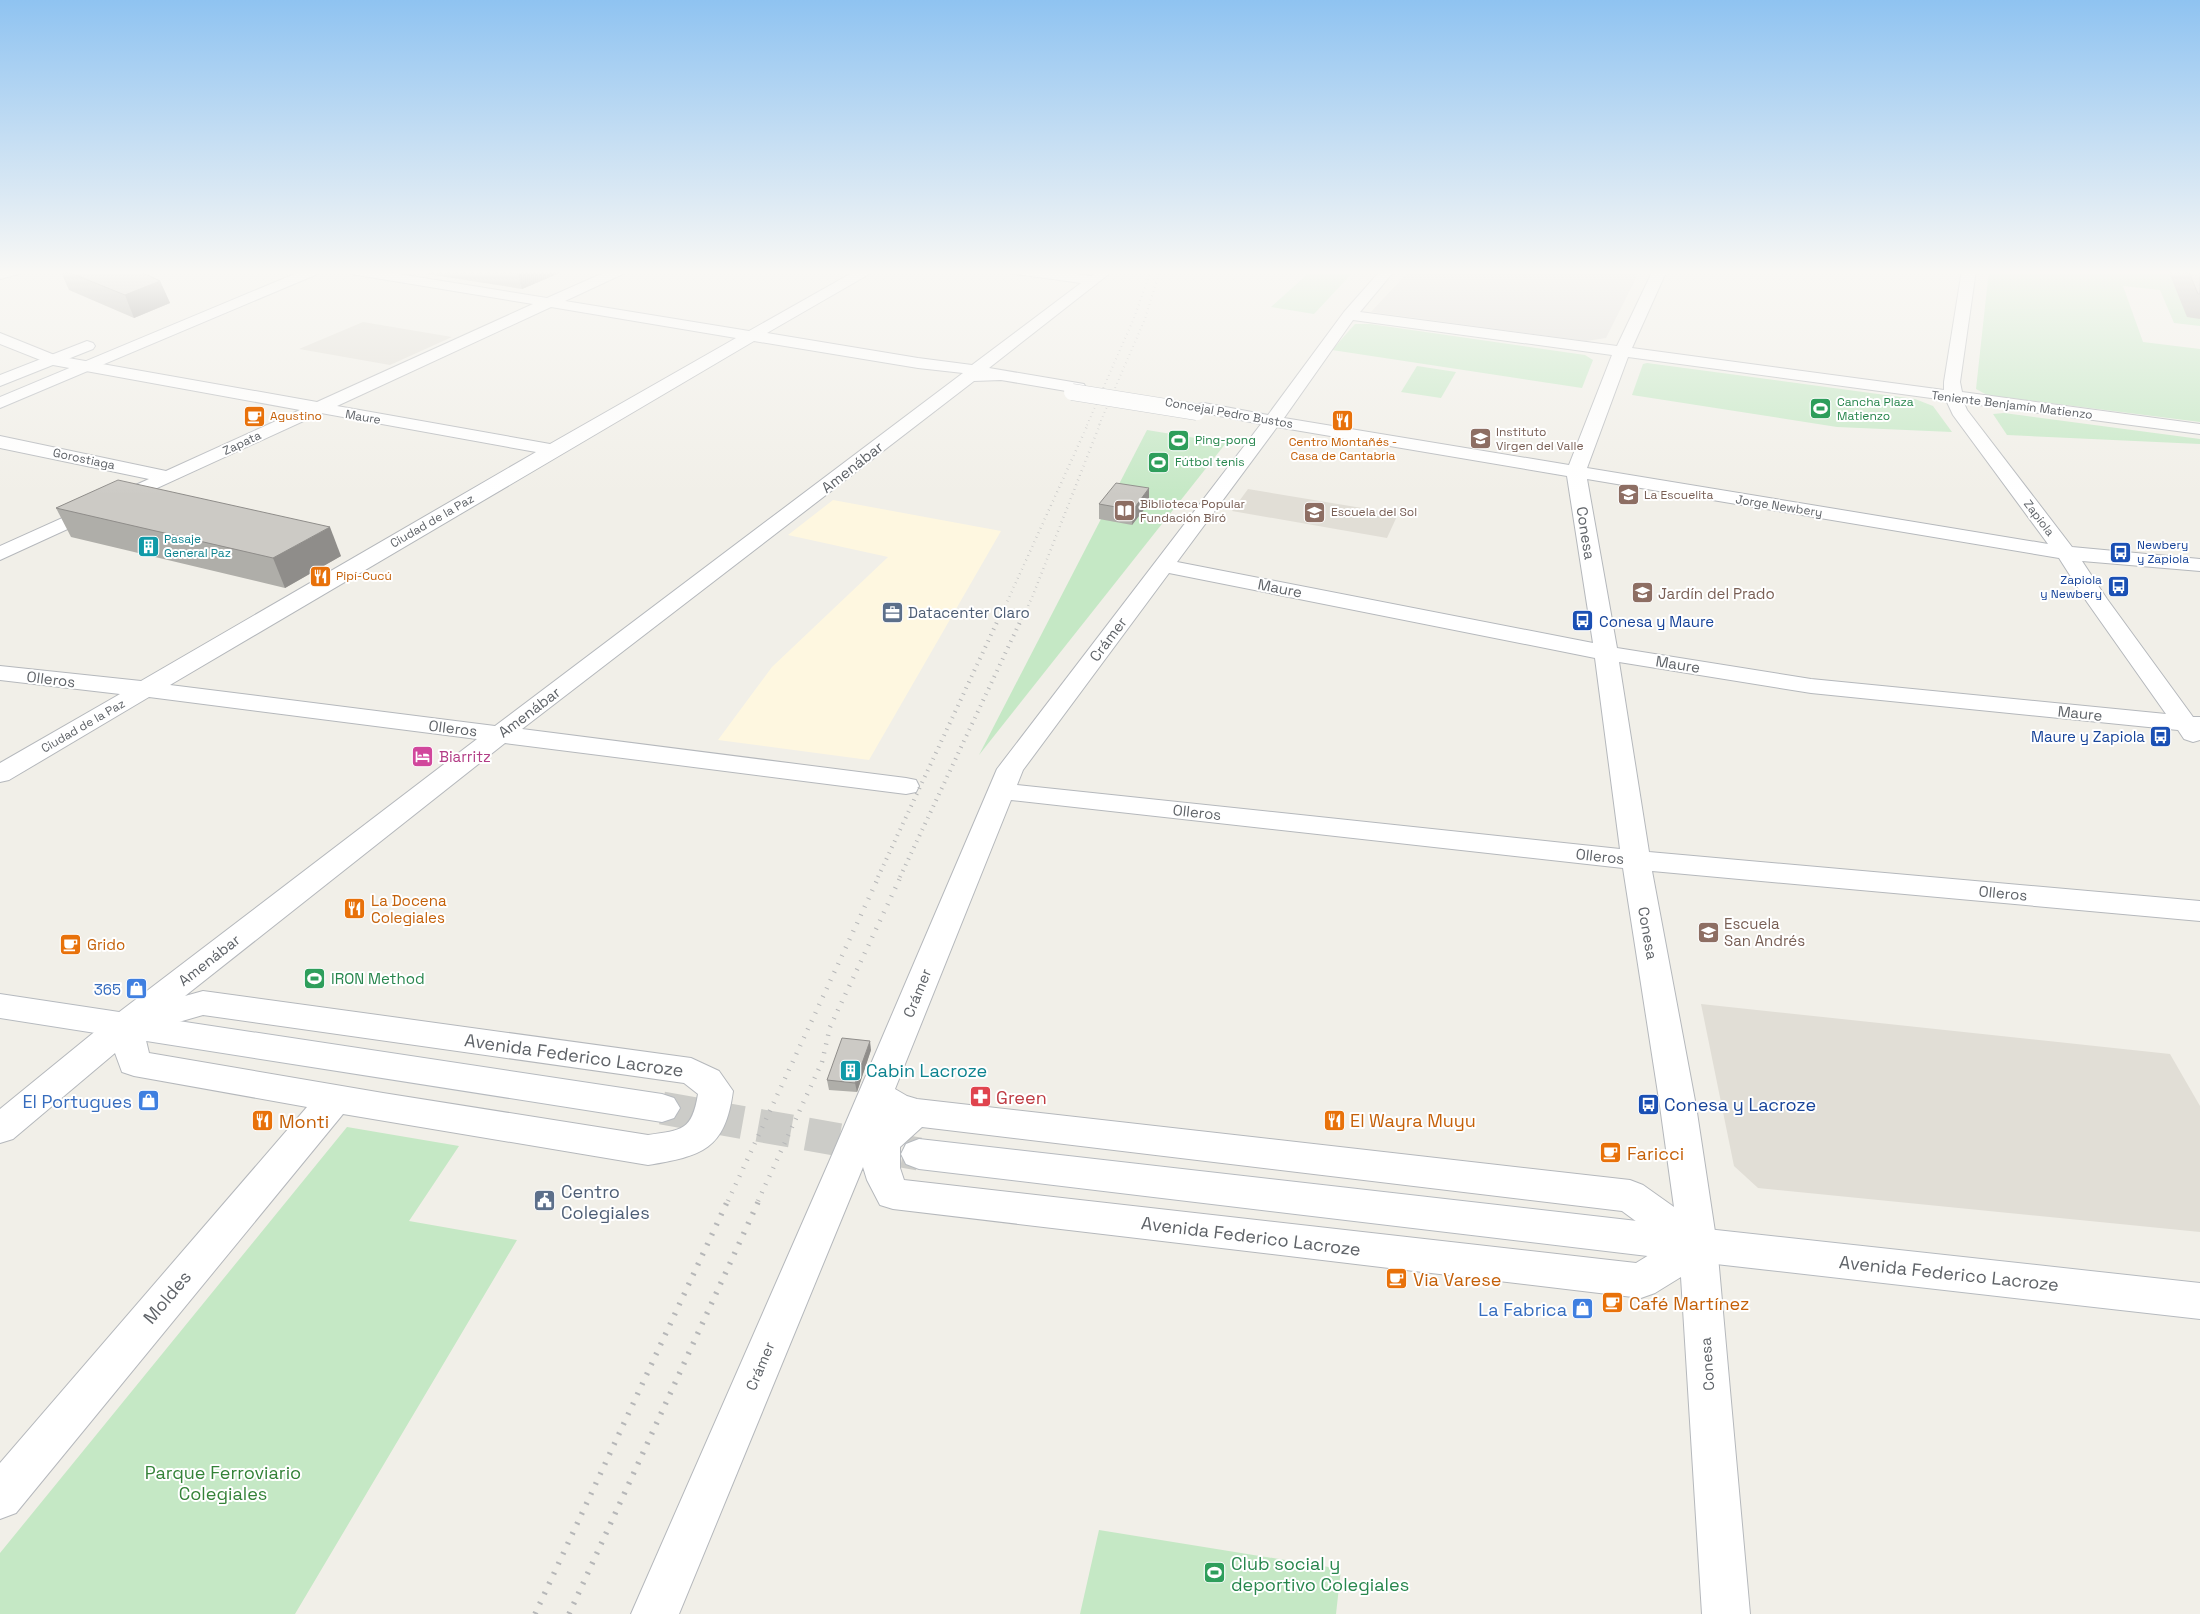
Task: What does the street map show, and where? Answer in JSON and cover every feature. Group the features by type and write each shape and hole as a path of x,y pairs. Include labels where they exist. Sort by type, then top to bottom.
{"street":[{"name":"Maure","path":"18,345 53,360 553,450"},
{"path":"0,381 90,345"},
{"path":"0,403 137,345"},
{"name":"Zapata","path":"0,554 455,345"},
{"name":"Ciudad de la Paz","path":"0,774 553,450 737,345"},
{"path":"813,345 918,364 942,372 971,373"},
{"name":"Amenábar","path":"0,1129 126,1025 500,734 783,520 1007,345"},
{"name":"Crámer","path":"655,1614 876,1094 1010,769 1162,565 1272,422 1327,345"},
{"name":"Teniente Benjamín Matienzo","path":"1572,345 1954,398 2200,429"},
{"name":"Conesa","path":"1624,345 1576,472 1606,653 1636,860 1678,1106 1698,1245 1726,1614"},
{"name":"Zapiola","path":"1958,345 1952,382 1954,398 1959,411 2066,553 2098,602 2193,724 2200,743"},
{"name":"Concejal Pedro Bustos","path":"971,373 1000,375 1075,390"},
{"name":"Concejal Pedro Bustos","path":"971,373 1300,426"},
{"name":"Jorge Newbery","path":"1300,426 2066,553 2200,564"},
{"name":"Gorostiaga","path":"0,442 168,477"},
{"name":"Maure","path":"1162,565 1606,653 1811,686 2193,724"},
{"name":"Olleros","path":"0,673 145,689 906,786"},
{"name":"Olleros","path":"1000,791 1636,860 2200,911"},
{"name":"Avenida Federico Lacroze","path":"203,1003 691,1071 707,1080 716,1091 714,1110 705,1131 694,1139 674,1146 648,1150 335,1099 134,1063 126,1025 203,1003"},
{"name":"Avenida Federico Lacroze","path":"0,1006 662,1108"},
{"name":"Avenida Federico Lacroze","path":"876,1094 896,1107 917,1114 1630,1196 1698,1245"},
{"name":"Moldes","path":"0,1497 335,1099"},
{"name":"Avenida Federico Lacroze","path":"917,1114 899,1124 882,1146 879,1166 893,1194 1641,1281 1698,1245"},
{"name":"Avenida Federico Lacroze","path":"919,1154 1698,1245 2200,1301"}],"shaded area":[{"path":"308,345 434,345 390,365 299,349"},
{"name":"Escuela del Sol","path":"1248,489 1398,514 1387,538 1232,511"},
{"name":"Datacenter Claro","path":"833,500 1001,531 869,760 718,740 772,667 888,557 788,535"},
{"path":"1701,1004 2170,1054 2200,1106 2200,1232 1758,1188 1734,1166"}],"green space":[{"path":"1336,345 1518,345 1585,355 1593,360 1582,388 1332,350"},
{"path":"1981,345 2170,345 2200,349 2200,422 1987,395 1976,389"},
{"path":"1647,363 1915,399 1933,406 1952,432 1837,427 1632,395 1643,364"},
{"path":"1417,366 1456,372 1441,398 1401,392"},
{"path":"2004,413 2200,439 2200,444 2007,435 1993,414"},
{"path":"1147,430 1226,443 979,755"},
{"name":"Parque Ferroviario Colegiales","path":"347,1127 459,1146 409,1221 517,1240 295,1614 0,1614 0,1553"},
{"name":"Club social y deportivo Colegiales","path":"1099,1530 1341,1569 1336,1614 1080,1614"}],"building":[{"path":"118,480 330,527 273,558 56,508"},
{"path":"1116,483 1149,488 1133,510 1099,504"},
{"name":"Cabin Lacroze","path":"842,1038 870,1041 855,1083 827,1080"}],"tunnel":[{"path":"662,1108 919,1154"}],"railway":[{"path":"1087,425 1122,345"},
{"path":"1099,425 1134,345"},
{"path":"997,624 1088,424"},
{"path":"1020,624 1100,424"},
{"path":"878,877 997,622"},
{"path":"900,877 1020,622"},
{"path":"728,1201 879,876"},
{"path":"758,1201 822,1062 830,1027 901,876"},
{"path":"535,1614 728,1200"},
{"path":"569,1614 759,1200"}],"place":[{"name":"Cancha Plaza Matienzo","path":"1821,409"},
{"name":"Agustino","path":"254,416"},
{"name":"Centro Montañés - Casa de Cantabria","path":"1343,421"},
{"name":"Instituto Virgen del Valle","path":"1480,439"},
{"name":"Ping-pong","path":"1179,440"},
{"name":"Fútbol tenis","path":"1159,462"},
{"name":"La Escuelita","path":"1628,495"},
{"name":"Biblioteca Popular Fundación Biró","path":"1124,511"},
{"name":"Escuela del Sol","path":"1315,512"},
{"name":"Pasaje General Paz","path":"148,546"},
{"name":"Newbery y Zapiola","path":"2121,552"},
{"name":"Pipí-Cucú","path":"320,576"},
{"name":"Zapiola y Newbery","path":"2118,587"},
{"name":"Jardín del Prado","path":"1642,593"},
{"name":"Datacenter Claro","path":"892,612"},
{"name":"Conesa y Maure","path":"1583,621"},
{"name":"Maure y Zapiola","path":"2161,736"},
{"name":"Biarritz","path":"423,756"},
{"name":"La Docena Colegiales","path":"355,909"},
{"name":"Escuela San Andrés","path":"1708,932"},
{"name":"Grido","path":"71,944"},
{"name":"IRON Method","path":"315,978"},
{"name":"365","path":"137,989"},
{"name":"Cabin Lacroze","path":"850,1070"},
{"name":"Green","path":"980,1097"},
{"name":"El Portugues","path":"148,1101"},
{"name":"Conesa y Lacroze","path":"1648,1104"},
{"name":"El Wayra Muyu","path":"1334,1120"},
{"name":"Monti","path":"263,1121"},
{"name":"Faricci","path":"1611,1153"},
{"name":"Centro Colegiales","path":"545,1201"},
{"name":"Via Varese","path":"1397,1279"},
{"name":"Café Martínez","path":"1613,1303"},
{"name":"La Fabrica","path":"1583,1309"},
{"name":"Club social y deportivo Colegiales","path":"1215,1573"}]}
